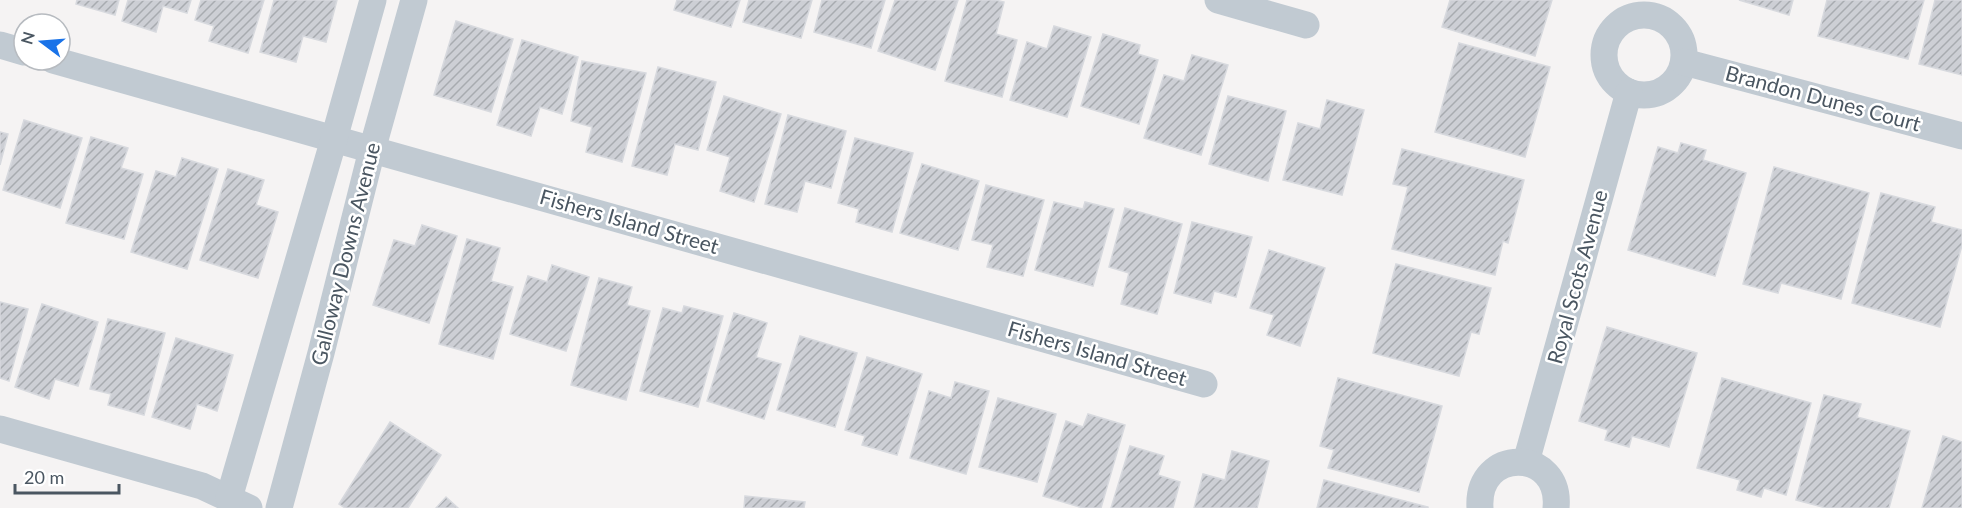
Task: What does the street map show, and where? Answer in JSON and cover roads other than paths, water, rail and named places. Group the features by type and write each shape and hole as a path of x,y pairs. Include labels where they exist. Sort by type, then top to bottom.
{"street":[{"name":"Galloway Downs Avenue","path":"239,503 334,139 373,0"},
{"name":"Galloway Downs Avenue","path":"279,508 372,150 414,0"},
{"path":"1218,0 1306,25"},
{"path":"1655,8 1674,27 1680,38 1684,49 1684,62 1680,74 1664,90 1652,95 1640,95 1629,92 1618,85 1609,75 1604,63 1604,49 1608,37 1616,26 1627,18 1655,8"},
{"name":"Brandon Dunes Court","path":"1684,62 1962,136"},
{"name":"Fishers Island Street","path":"72,65 1204,384"},
{"name":"Royal Scots Avenue","path":"1526,462 1629,92"},
{"path":"0,429 202,486 239,503"},
{"path":"1480,508 1479,496 1483,483 1500,466 1513,462 1536,465 1546,474 1554,485 1557,498 1556,508"}]}
